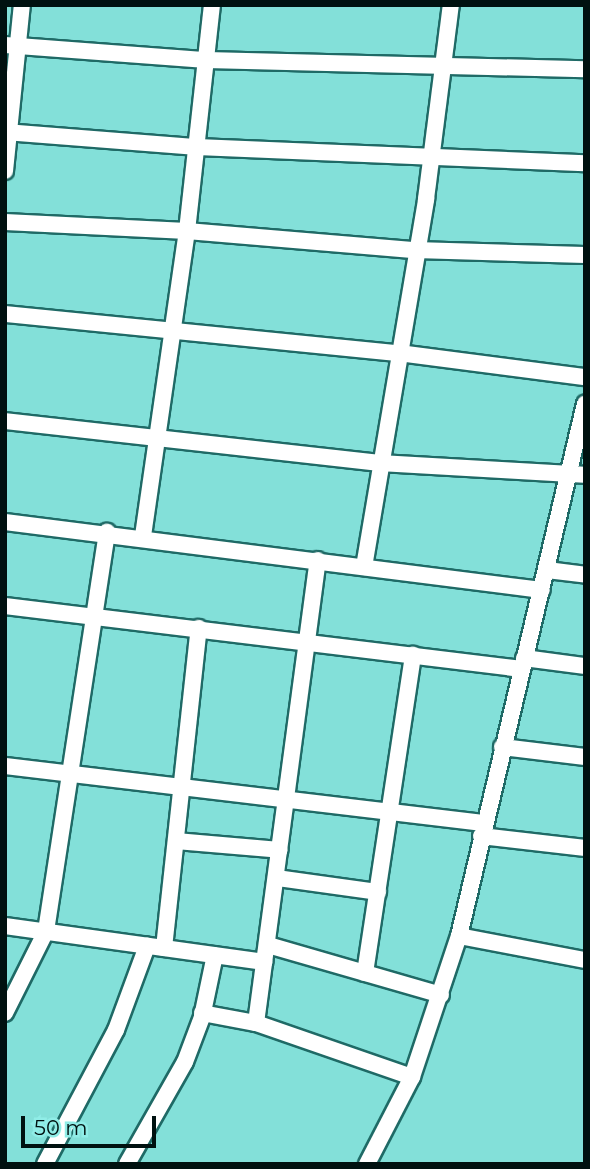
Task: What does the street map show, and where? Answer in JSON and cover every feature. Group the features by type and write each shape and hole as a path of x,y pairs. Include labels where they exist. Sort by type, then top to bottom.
{"street":[{"path":"5,171 11,45 22,5"},
{"path":"143,536 187,231 212,5"},
{"path":"364,566 432,154 451,5"},
{"path":"11,45 206,60 585,69"},
{"path":"7,132 197,147 432,154 585,163"},
{"path":"5,222 187,231 415,250 585,255"},
{"path":"5,314 399,353 585,377"},
{"path":"367,1164 412,1077 441,995 458,936 547,570 578,475 585,404"},
{"path":"5,421 379,463 578,475"},
{"path":"5,522 143,536 542,590"},
{"path":"5,1013 47,931 107,532"},
{"path":"256,1023 318,560"},
{"path":"547,570 585,575"},
{"path":"5,607 307,640 413,655 585,666"},
{"path":"45,1164 116,1030 156,947 176,841 199,628"},
{"path":"365,973 413,655"},
{"path":"502,747 585,757"},
{"path":"5,766 390,811 585,848"},
{"path":"176,841 280,850"},
{"path":"276,878 378,892"},
{"path":"5,926 265,962"},
{"path":"458,936 585,960"},
{"path":"268,945 441,995"},
{"path":"127,1164 185,1062 202,1013 215,955"},
{"path":"202,1013 256,1023 412,1077"}]}
